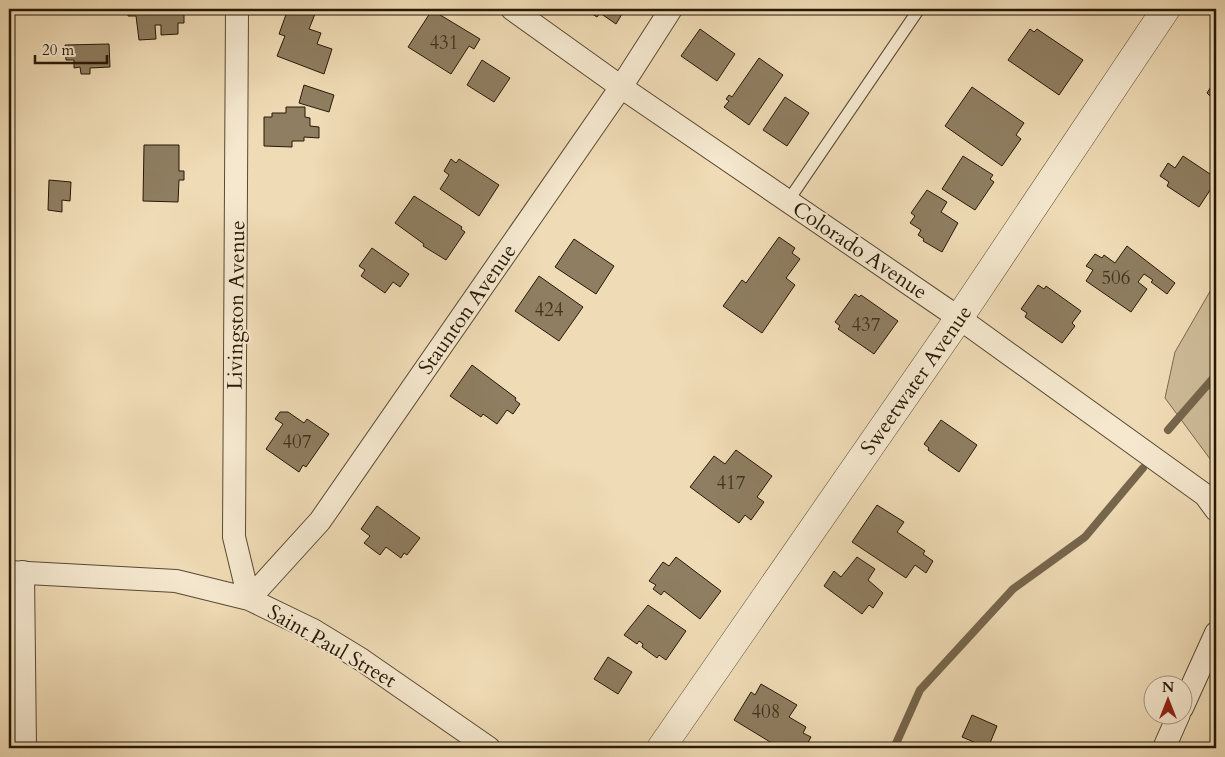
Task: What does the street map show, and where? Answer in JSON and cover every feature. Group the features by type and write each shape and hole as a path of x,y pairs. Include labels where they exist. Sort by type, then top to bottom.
{"street":[{"name":"Livingston Avenue","path":"238,9 234,537 249,599"},
{"name":"Colorado Avenue","path":"512,9 621,87 959,318 1211,502"},
{"name":"Staunton Avenue","path":"249,599 320,521 621,87 671,9"},
{"name":"Sweetwater Avenue","path":"661,748 959,318 1166,9"},
{"name":"Saint Paul Street","path":"16,572 176,581 249,599 313,630 362,660 489,748"},
{"path":"16,572 25,748"},
{"path":"1192,686 1216,633"},
{"path":"1164,748 1175,724"}],"lane":[{"path":"788,201 919,9"}],"shaded area":[{"path":"1216,281 1216,467 1165,398 1175,352"}],"building":[{"path":"128,9 184,9 184,23 178,23 178,34 161,35 161,25 155,25 156,39 139,40 136,16 128,16"},
{"path":"288,9 317,9 309,29 321,33 317,44 332,49 324,74 277,56 285,36 279,34"},
{"path":"584,9 625,9 616,24 600,13 597,17"},
{"path":"432,10 480,39 474,49 469,46 451,74 408,47"},
{"path":"700,29 735,54 717,81 681,56"},
{"path":"1030,29 1034,32 1037,29 1083,60 1059,95 1008,60"},
{"path":"109,44 110,67 90,68 90,74 81,74 80,67 74,68 74,60 66,60 65,45"},
{"path":"759,58 783,75 749,125 724,107 729,101 726,99 729,95 732,97"},
{"path":"482,60 510,78 494,102 467,85"},
{"path":"1216,79 1216,102 1207,93"},
{"path":"304,85 334,95 329,112 299,103"},
{"path":"972,87 1024,123 1016,135 1021,139 1002,166 945,126"},
{"path":"785,97 809,113 787,146 763,130"},
{"path":"286,107 305,107 305,117 310,118 310,126 319,127 319,138 304,137 304,141 292,141 292,147 264,146 264,117 272,117 272,113 286,113"},
{"path":"144,145 179,145 179,171 184,171 184,180 179,180 178,202 143,201"},
{"path":"963,156 993,175 990,179 994,182 975,210 942,189"},
{"path":"1183,156 1216,178 1216,181 1199,207 1167,186 1169,182 1160,176 1168,163 1175,168"},
{"path":"451,159 456,163 459,159 499,185 479,216 440,189 449,175 444,171"},
{"path":"49,180 71,182 70,201 62,200 62,212 48,210"},
{"path":"927,190 947,202 941,212 958,223 942,252 923,241 924,239 918,235 921,230 910,223 915,216 911,213"},
{"path":"414,196 462,227 461,229 465,232 446,260 423,246 424,244 395,223"},
{"path":"779,237 795,248 792,253 800,259 786,278 795,285 762,333 723,306 742,280 746,283"},
{"path":"574,239 614,266 596,294 555,267"},
{"path":"1127,246 1175,283 1167,294 1144,274 1138,282 1147,289 1131,312 1086,281 1093,270 1086,266 1095,254 1102,258 1104,255 1115,263"},
{"path":"372,248 409,274 400,287 393,282 385,293 361,276 365,270 359,266"},
{"path":"539,276 583,307 559,341 515,311"},
{"path":"1038,285 1044,289 1046,286 1081,311 1072,323 1075,326 1062,343 1025,317 1027,313 1021,309"},
{"path":"855,294 859,297 861,295 898,321 874,354 838,329 840,326 835,322"},
{"path":"472,365 516,398 515,400 520,404 513,414 507,410 497,424 483,414 481,417 450,396"},
{"path":"280,412 288,412 304,423 307,419 329,434 306,467 303,465 299,472 266,449 283,424 275,419"},
{"path":"941,420 977,445 959,472 928,450 929,448 924,444"},
{"path":"736,450 772,476 757,497 764,502 751,520 745,515 739,523 690,487 714,456 725,464"},
{"path":"877,505 904,522 897,532 925,551 923,554 933,561 926,573 915,565 906,578 852,542"},
{"path":"377,506 420,538 407,555 404,553 401,558 386,547 380,555 364,543 370,536 361,529"},
{"path":"676,557 721,591 700,619 664,591 661,595 653,589 656,585 649,581 663,562 669,566"},
{"path":"857,557 875,569 868,580 883,593 873,608 869,605 862,614 824,586 834,571 841,577"},
{"path":"648,605 686,631 666,660 659,655 657,658 642,647 643,644 639,641 637,644 624,635"},
{"path":"608,657 632,672 618,694 594,679"},
{"path":"761,684 797,705 789,717 806,727 803,733 811,737 805,748 795,745 793,748 780,748 734,720 751,692 755,695"},
{"path":"972,715 997,726 988,748 962,737"}],"waterway":[{"path":"1168,430 1216,375"},
{"path":"894,748 920,690 1013,589 1085,537 1143,468"}]}
